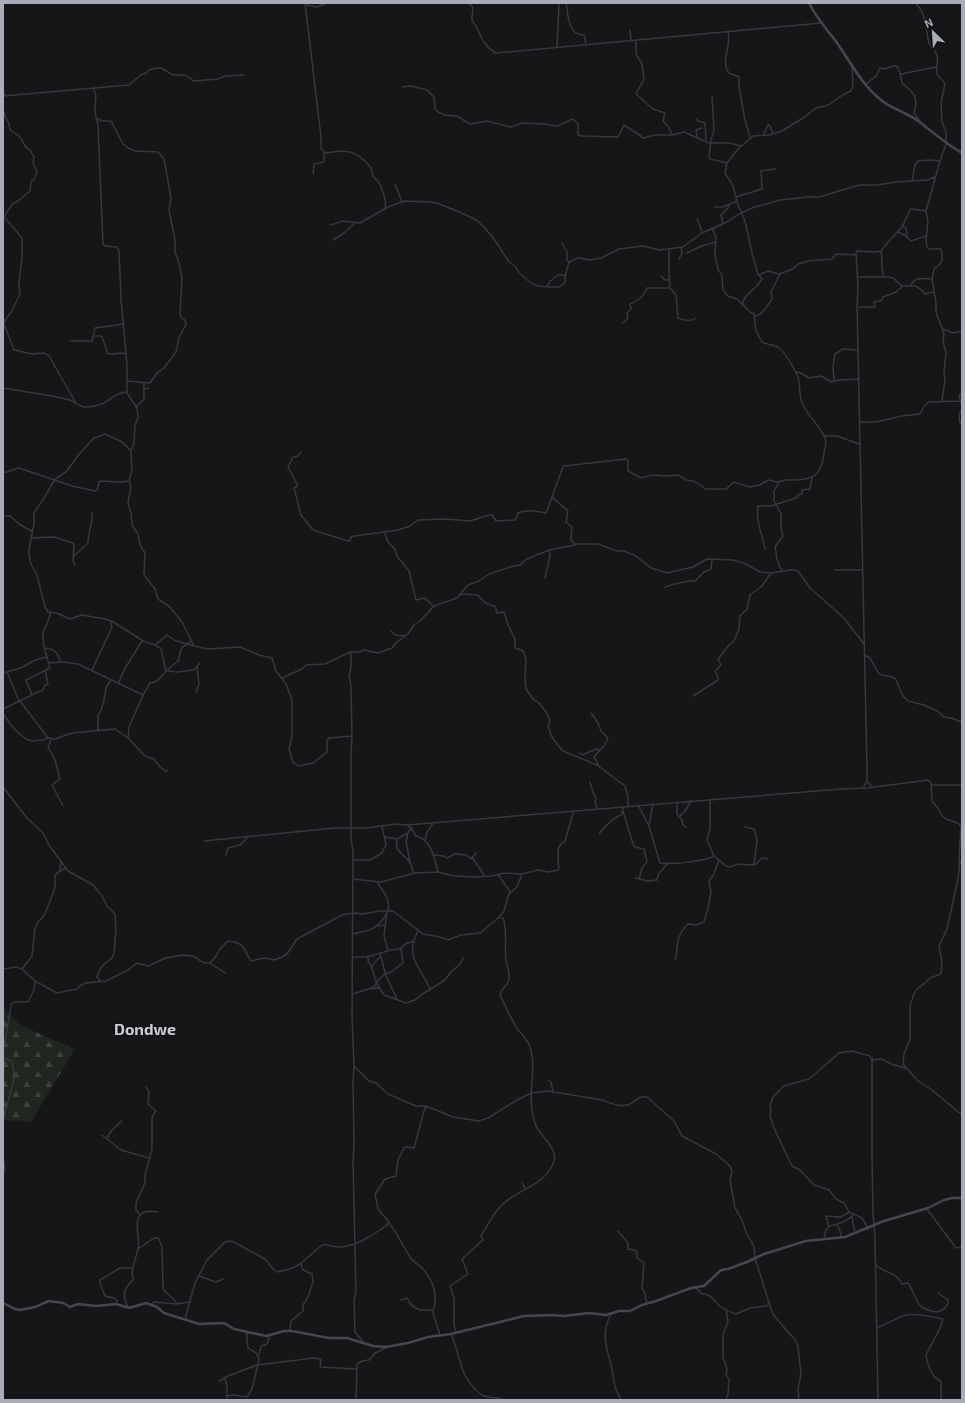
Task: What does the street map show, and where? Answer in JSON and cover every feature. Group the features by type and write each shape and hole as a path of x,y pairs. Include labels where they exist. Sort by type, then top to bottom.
{"street":[{"path":"312,174 314,164 324,162 324,153 320,148 322,137 305,4 317,6 327,3"},
{"path":"468,3 473,9 472,21 484,43 494,52 821,23"},
{"path":"557,47 559,3"},
{"path":"566,3 571,28 579,34 584,35 586,44"},
{"path":"809,3 821,23 835,40 852,68 878,97 890,107 920,123 946,144 962,153"},
{"path":"915,3 923,15 929,43 937,56 936,67 938,76 945,84 941,103 942,122 946,132 946,144 926,211 928,221 926,241 928,248 941,249 942,253 940,262 934,269 932,279 936,312 942,329 946,355 942,401"},
{"path":"630,30 631,41"},
{"path":"728,32 729,36 725,62 726,68 729,73 739,77 745,120 750,138"},
{"path":"636,40 636,54 642,64 644,79 636,94 653,109 665,113 663,121 668,126 672,135"},
{"path":"866,84 876,76 880,68 885,69 896,65 901,74 902,83 913,92 916,105 914,113 920,123"},
{"path":"901,74 936,67"},
{"path":"3,91 4,96 130,85 142,74 156,68 161,68 173,76 185,75 194,81 218,79 224,76 244,75"},
{"path":"744,306 743,301 746,295 757,286 762,279 759,275 742,213 732,186 725,173 727,163 741,146 755,135 773,134 786,129 807,116 816,108 828,105 851,91 853,86 852,68"},
{"path":"402,87 410,86 427,90 434,97 435,108 438,112 444,115 457,116 470,124 487,121 511,127 522,123 557,126 574,119 578,124 578,135 582,136 618,138 624,125 644,138 654,135 672,135 684,132 710,143 729,143 741,146"},
{"path":"92,88 96,93 95,109 98,119 103,244 104,246 116,247 119,250 121,262 121,299 126,353 127,392 136,407 138,418 134,425 134,443 131,451 132,471 129,481 131,487 128,504 131,513 132,525 138,534 140,545 145,553 143,570 145,577 155,589 158,599 169,606 182,622 195,646"},
{"path":"712,96 714,130 710,143 709,158 727,163"},
{"path":"3,109 10,130 19,136 26,147 31,150 34,157 33,163 36,172 35,178 31,182 30,191 12,204 11,208 4,216 20,235 22,242 19,283 21,294 12,310 4,320 4,324 14,350 32,354 44,353 49,356 76,403"},
{"path":"98,119 101,121 111,121 123,144 128,148 135,151 147,151 161,154 164,159 167,168 171,198 169,212 175,240 175,252 179,263 182,280 180,313 186,324 179,338 176,354 164,368 157,373 151,383 127,381"},
{"path":"696,119 705,123 706,142"},
{"path":"763,135 768,125 770,126 773,134"},
{"path":"697,138 696,130 702,128"},
{"path":"324,153 336,151 350,152 360,157 370,167 373,176 377,180 384,194 386,204 384,209"},
{"path":"912,181 915,165 918,162 930,160 940,161"},
{"path":"736,197 761,190 761,171 775,169"},
{"path":"331,225 340,222 360,223 384,209 402,202 410,201 437,203 476,220 492,236 505,254 507,260 516,266 521,275 531,283 547,287 559,287 565,283 570,262 578,258 592,260 601,258 619,249 643,246 660,250 685,246 702,233 723,224 742,213 783,199 808,196 819,197 862,185 878,185 895,182 927,180 935,177"},
{"path":"395,184 402,202"},
{"path":"714,208 737,201"},
{"path":"723,224 721,215 728,208 729,204"},
{"path":"884,276 881,269 881,251 903,226 910,210 926,211"},
{"path":"696,219 700,224 702,233"},
{"path":"333,240 344,233 354,223"},
{"path":"903,226 906,228 908,237"},
{"path":"301,452 298,456 293,457 288,468 298,486 294,488 301,516 313,530 350,541 350,538 355,536 400,530 410,526 416,521 433,519 470,521 492,515 496,521 514,521 518,514 528,510 546,513 564,466 626,459 628,471 639,478 652,475 666,476 677,474 687,480 694,481 706,489 726,489 734,482 748,487 760,485 768,480 779,482 783,480 804,481 812,477 818,472 824,459 826,444 824,436 816,422 807,413 800,398 799,382 796,372 780,348 761,341 756,330 755,316 736,299 728,296 723,290 722,276 715,254 716,237 713,231 714,228"},
{"path":"898,232 913,241 927,236"},
{"path":"687,253 699,246 715,242"},
{"path":"562,243 566,250 567,260 570,262"},
{"path":"679,259 682,253 681,247"},
{"path":"669,248 670,288 676,294 678,318 688,320 696,318"},
{"path":"863,788 867,781 859,444 858,287 856,277 856,252 881,251"},
{"path":"759,275 768,271 775,274 781,273 793,269 798,264 804,262 832,259 836,254 856,255"},
{"path":"755,316 761,314 771,302 772,292 781,273"},
{"path":"547,287 549,282 558,275 566,274"},
{"path":"661,276 664,280 669,280"},
{"path":"856,277 884,276 893,278 903,286"},
{"path":"911,285 913,280 916,279 932,279"},
{"path":"857,307 875,307 874,302 882,300 883,296 890,296 903,286 911,285 918,287 925,294 933,292"},
{"path":"623,323 628,319 628,312 631,309 630,304 640,299 647,288 670,288"},
{"path":"71,341 92,341 96,328 124,324"},
{"path":"942,329 954,333 962,331"},
{"path":"94,336 102,337 108,354 126,353"},
{"path":"834,381 834,354 843,349 858,350"},
{"path":"796,372 809,378 821,376 831,382 859,380"},
{"path":"136,407 144,399 144,383"},
{"path":"3,388 51,396 76,403 84,408 104,403 114,396 127,392"},
{"path":"144,389 149,388"},
{"path":"962,392 959,395 962,406"},
{"path":"860,422 876,422 902,416 920,414 928,402 960,401"},
{"path":"962,410 958,415 962,426"},
{"path":"131,451 122,442 105,434 96,437 82,451 66,472 54,480 34,513 33,532 29,552 30,561 37,575 45,607 48,612 57,613 70,619 82,615 104,618 142,641 155,645 161,650 167,671"},
{"path":"824,436 837,436 859,444"},
{"path":"3,473 18,468 95,491 97,490 99,482 101,481 129,481"},
{"path":"765,549 757,520 758,506 775,505 796,498 798,495 802,494 802,490 810,490 812,477"},
{"path":"779,482 774,494 775,505 781,516 783,536 775,547 778,553 777,564 782,571"},
{"path":"552,497 568,511 566,522 572,527 571,539 575,545"},
{"path":"73,557 88,543 88,535 93,520 92,513"},
{"path":"3,516 10,516 18,524 33,532"},
{"path":"384,531 389,543 409,570 416,600 424,598 434,607"},
{"path":"32,538 54,537 71,542 74,544 73,562 75,565"},
{"path":"282,678 302,669 306,665 324,664 351,652 364,650 378,652 392,648 396,642 406,636 414,625 437,604 457,598 468,586 489,574 510,566 520,565 527,559 549,550 575,545 598,544 617,551 624,551 636,556 651,568 667,573 693,566 705,559 733,560 744,563 760,572 771,573 791,570 799,572 803,580 810,588 843,617 864,644"},
{"path":"545,578 550,556 549,550"},
{"path":"664,588 670,585 677,585 692,580 695,581 704,572 711,569 712,560"},
{"path":"835,570 862,570"},
{"path":"693,696 718,680 715,672 721,666 718,659 729,645 734,642 739,629 741,616 747,609 750,595 762,586 771,573"},
{"path":"460,594 478,595 488,604 495,606 498,613 504,612 508,625 515,639 515,648 522,650 526,659 526,690 547,713 550,721 548,726 553,739 563,751 599,766 625,786 628,796 628,806"},
{"path":"32,694 26,680 50,668 42,636 50,613"},
{"path":"92,670 112,627 110,621"},
{"path":"391,631 395,635 406,636"},
{"path":"155,645 168,635 174,640 208,650 240,647 263,657 272,657 276,671 288,687 293,703 292,738 289,749 292,760 295,764 300,766 313,763 327,752 327,741 329,738 352,736"},
{"path":"118,683 142,641"},
{"path":"128,738 128,730 143,695 150,684 160,679 178,661 180,650 191,641"},
{"path":"45,648 54,650 59,656 61,662"},
{"path":"351,652 351,668 349,677 351,686 351,840 353,849 352,934 356,1292 354,1301 355,1332 364,1343"},
{"path":"865,655 870,658 879,674 882,676 895,678 903,696 908,701 932,708 944,717 962,722"},
{"path":"3,673 21,668 35,660 47,657"},
{"path":"48,663 75,663 143,695"},
{"path":"167,671 178,672 193,670 200,663"},
{"path":"196,692 199,684 197,666"},
{"path":"3,709 43,690 44,686 48,684 45,670"},
{"path":"7,671 19,701 48,738"},
{"path":"98,731 98,716 104,701 106,688 111,680"},
{"path":"589,762 604,746 608,738 601,731 598,722 591,712"},
{"path":"3,714 15,730 26,739 34,741 71,734 115,729 128,738 145,756 154,759 160,767 165,771 168,771"},
{"path":"51,739 48,747 55,760 60,779 52,785 63,806"},
{"path":"579,753 582,755 596,749 600,750"},
{"path":"594,757 599,766"},
{"path":"204,841 396,824 867,788 873,786 928,780 930,781 931,785 932,801 940,810 942,816 958,823 961,827 961,862 947,929 939,946 942,961 941,973 916,990 913,996 910,1006 910,1039 903,1062 905,1068 917,1080 932,1090 962,1115"},
{"path":"867,781 873,786"},
{"path":"590,782 596,797 595,802 597,808"},
{"path":"931,785 962,785"},
{"path":"3,787 27,818 42,833 65,868 75,876 93,885 102,896 107,906 115,914 116,926 114,952 112,958 103,964 98,973 97,977 100,981"},
{"path":"679,817 691,801"},
{"path":"709,801 710,829 707,840 714,856 726,866 730,867 738,864 758,863 762,858 768,859"},
{"path":"677,803 676,810 682,820 683,825 686,827"},
{"path":"648,826 653,804"},
{"path":"638,805 648,826 662,864 698,860 714,856"},
{"path":"598,834 604,827 612,822 615,817 621,815 624,807"},
{"path":"352,878 382,882 414,873 438,872 454,876 491,876 506,873 522,874 538,870 549,872 558,869 558,849 561,843 565,841 574,814 573,811"},
{"path":"623,811 633,844 635,847 644,849 647,862 641,869 640,879"},
{"path":"425,841 427,832 434,822"},
{"path":"407,824 416,836 423,838 425,841 433,855 438,872"},
{"path":"352,860 370,860 382,854 386,845 386,837 382,826"},
{"path":"745,827 754,829 757,840 754,864"},
{"path":"411,828 406,839 410,863 414,873"},
{"path":"386,837 397,839 408,833"},
{"path":"226,855 228,848 240,845 248,837"},
{"path":"397,839 396,844 399,852 410,863"},
{"path":"472,857 476,853"},
{"path":"433,855 447,858 454,854 466,855 471,859 472,857"},
{"path":"434,859 439,856"},
{"path":"472,857 485,876"},
{"path":"60,860 60,871"},
{"path":"675,960 678,937 682,930 688,924 696,925 704,922 711,891 709,881 714,874 719,860"},
{"path":"636,878 647,881 657,880 658,875 668,863"},
{"path":"22,969 32,956 35,928 45,914 55,888 55,876 65,868"},
{"path":"498,874 510,892"},
{"path":"210,963 220,949 229,941 240,944 246,951 251,961 264,958 274,960 279,959 285,956 301,936 342,915 352,913 363,914 393,911 418,931 450,940 461,935 480,933 504,911 510,892 517,887 522,874"},
{"path":"377,881 388,898 389,909 377,926"},
{"path":"348,914 352,917"},
{"path":"386,915 385,940 388,951"},
{"path":"456,1332 454,1325 454,1298 450,1286 468,1274 462,1259 483,1240 481,1235 500,1206 515,1194 546,1176 554,1161 554,1152 536,1124 532,1113 533,1060 529,1044 522,1032 518,1029 500,995 501,990 508,982 509,976 506,957 505,923 503,918 499,917"},
{"path":"352,934 365,932 377,926 385,925"},
{"path":"418,931 414,941 413,950 415,963 427,980 430,989"},
{"path":"353,957 368,956 401,948 405,944 414,941"},
{"path":"353,994 374,987 385,974 391,972 403,963 401,948"},
{"path":"380,953 385,974 397,999"},
{"path":"3,969 16,967 22,969 35,981 57,993 77,989 81,984 100,981 105,982 128,970 137,963 148,966 166,958 180,955 192,956 204,963 210,963 225,974"},
{"path":"368,956 368,961 376,983 385,996 397,999 404,1003 415,1000 445,980 450,972 460,964 464,957"},
{"path":"372,970 374,963 381,957"},
{"path":"3,1054 10,1004 14,1002 28,1002 34,990 35,981"},
{"path":"369,989 380,988"},
{"path":"855,1233 853,1216 844,1203 836,1200 827,1189 813,1184 800,1170 792,1165 774,1128 770,1116 770,1106 773,1097 784,1086 809,1079 818,1073 823,1066 830,1062 839,1053 852,1051 870,1056 873,1060 882,1059 891,1064 905,1068"},
{"path":"3,1058 11,1061 14,1070 14,1079 3,1120"},
{"path":"872,1058 872,1157 878,1400"},
{"path":"354,1068 369,1081 374,1081 388,1094 413,1105 426,1106 453,1117 480,1121 532,1093 546,1091 602,1100 620,1105 628,1104 638,1098 648,1097 674,1121 682,1136 716,1154 730,1167 732,1173 730,1180 735,1208 754,1247 755,1258 769,1302 776,1318 797,1343 801,1375 798,1388 798,1400"},
{"path":"548,1080 551,1082 552,1092"},
{"path":"140,1215 136,1210 136,1203 146,1183 145,1175 152,1150 153,1129 151,1124 152,1117 156,1111 148,1104 149,1092 146,1087"},
{"path":"426,1106 414,1149 404,1148 398,1160 396,1176 385,1179 375,1194 378,1209 389,1223 411,1258 422,1268 430,1281 434,1291 433,1311 440,1336"},
{"path":"107,1138 112,1130 122,1121"},
{"path":"102,1135 121,1150 149,1158"},
{"path":"3,1156 4,1171"},
{"path":"522,1182 525,1189"},
{"path":"3,1303 20,1310 35,1307 47,1301 63,1303 70,1307 78,1304 96,1306 116,1304 129,1308 146,1303 157,1307 164,1313 199,1324 224,1323 234,1329 270,1335 290,1330 329,1338 347,1338 373,1346 386,1347 403,1345 524,1316 552,1314 564,1316 589,1314 606,1315 618,1311 630,1311 641,1305 702,1287 722,1270 761,1255 803,1242 841,1237 948,1199 962,1198"},
{"path":"926,1208 956,1248 962,1247"},
{"path":"129,1308 125,1300 125,1293 126,1288 133,1279 138,1249 137,1223 141,1214 147,1212 158,1212"},
{"path":"824,1239 828,1226 826,1216 841,1218 849,1212"},
{"path":"828,1226 837,1224 853,1216 860,1217 868,1228"},
{"path":"185,1319 192,1290 199,1276 212,1255 224,1243 230,1241 237,1243 267,1260 277,1272 293,1268 301,1264 322,1245 340,1247 355,1243 372,1236 389,1223"},
{"path":"837,1224 841,1237"},
{"path":"618,1231 628,1242 628,1249 635,1250 638,1258 644,1264 642,1288 648,1303"},
{"path":"138,1249 154,1238 158,1238 162,1246 164,1290 166,1294 173,1297 177,1304"},
{"path":"290,1330 290,1322 302,1311 303,1304 308,1297 313,1281 312,1274 303,1270 301,1264"},
{"path":"875,1264 900,1279 902,1284 908,1283 916,1300 923,1309 937,1312 946,1307 948,1300 938,1293"},
{"path":"116,1304 117,1302 114,1298 105,1296 100,1280 120,1268 134,1268"},
{"path":"199,1276 216,1282 222,1280"},
{"path":"696,1288 702,1294 708,1294 726,1310 736,1314 750,1308 771,1306"},
{"path":"401,1300 407,1298 411,1305 419,1310 426,1309 433,1311"},
{"path":"152,1305 154,1302 177,1304 189,1302"},
{"path":"767,1306 769,1302"},
{"path":"726,1310 728,1322 723,1334 723,1357 726,1374 729,1380 728,1395 726,1400"},
{"path":"611,1314 606,1329 606,1349 612,1365 614,1386 621,1400"},
{"path":"876,1327 908,1314 920,1314 943,1319 943,1323 936,1333 934,1341 926,1355 929,1368 935,1378 940,1379 941,1400"},
{"path":"247,1332 248,1348 255,1351 258,1355"},
{"path":"451,1334 462,1370 470,1384 484,1396 497,1397 505,1400"},
{"path":"226,1396 248,1396 252,1389 261,1346 267,1344 270,1335"},
{"path":"356,1400 356,1369 358,1363 369,1360 372,1355 384,1350 386,1347"},
{"path":"219,1381 258,1365 314,1358 321,1359 321,1367 356,1369"},
{"path":"225,1378 227,1400"}],"green space":[{"path":"3,1007 22,1026 75,1049 31,1122 3,1120"}],"district":[{"name":"Dondwe","path":"145,1029"}]}
